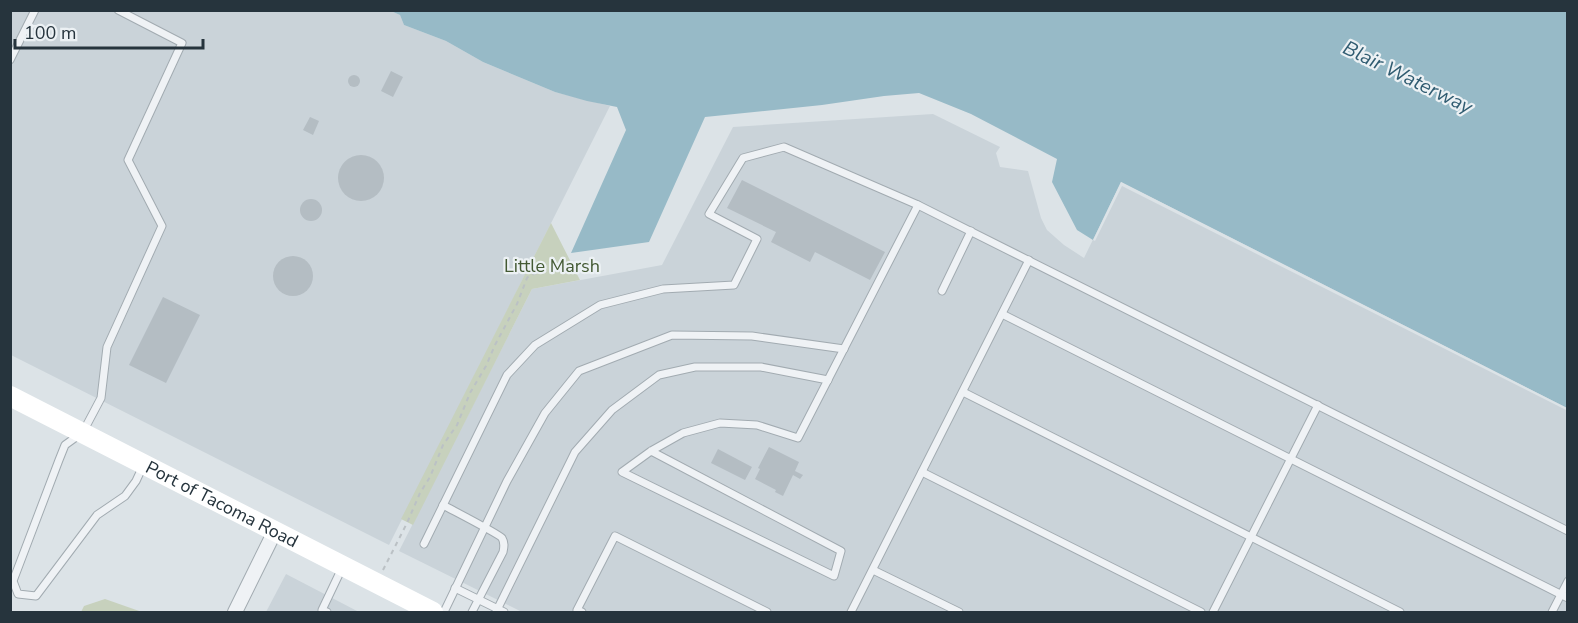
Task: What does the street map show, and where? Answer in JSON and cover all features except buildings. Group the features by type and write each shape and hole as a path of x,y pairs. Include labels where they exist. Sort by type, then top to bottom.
{"main road":[{"name":"Port of Tacoma Road","path":"10,396 433,612"}],"street":[{"path":"235,612 275,531"}],"lane":[{"path":"10,60 35,10"},
{"path":"118,10 182,43 128,160 162,226 107,347 101,398 82,432 65,445 62,452 13,581 18,594 36,596 97,515 125,496 136,481 144,464"},
{"path":"424,544 507,375 535,345 600,305 663,289 734,285 758,239 709,214 742,158 784,147 918,205 1568,531"},
{"path":"651,452 841,551 834,576 622,472 651,452 683,433 720,423 758,424 798,438 918,205"},
{"path":"942,291 971,231"},
{"path":"851,612 1029,260"},
{"path":"1002,314 1564,597"},
{"path":"444,612 507,481 545,413 579,371 672,335 752,336 844,349"},
{"path":"455,588 500,611 575,452 612,410 659,375 696,367 760,367 828,380"},
{"path":"963,392 1400,612"},
{"path":"1213,612 1318,405"},
{"path":"922,472 1201,612"},
{"path":"443,505 500,535 504,543 503,552 472,612"},
{"path":"582,612 577,610 615,536 767,612"},
{"path":"327,612 322,610 343,566"},
{"path":"873,570 959,612"},
{"path":"1552,612 1564,597 1568,581"}],"path":[{"path":"376,583 430,477 443,445 457,425 470,393 517,304 527,278 547,268"}],"shaded area":[{"path":"10,11 391,11 400,15 404,25 446,41 483,62 555,92 610,106 389,545 11,355"},
{"path":"933,114 1000,147 996,153 1000,167 1028,171 1041,218 1047,230 1084,258 1121,182 1567,408 1567,612 522,612 399,551 532,289 662,265 733,127"},
{"path":"286,574 359,612 266,612"}],"green space":[{"name":"Little Marsh","path":"551,223 580,280 532,289 413,525 401,519"},
{"path":"105,599 142,612 81,612 84,606"}],"water":[{"name":"Blair Waterway","path":"391,11 1567,11 1567,408 1121,182 1093,240 1077,230 1052,182 1057,159 971,114 919,93 705,117 649,242 571,253 626,130 617,107 555,92 483,62 446,41 404,25 400,15"}],"pier":[{"path":"1121,182 1567,408 1568,411 1122,186 1095,241 1093,240"}]}
